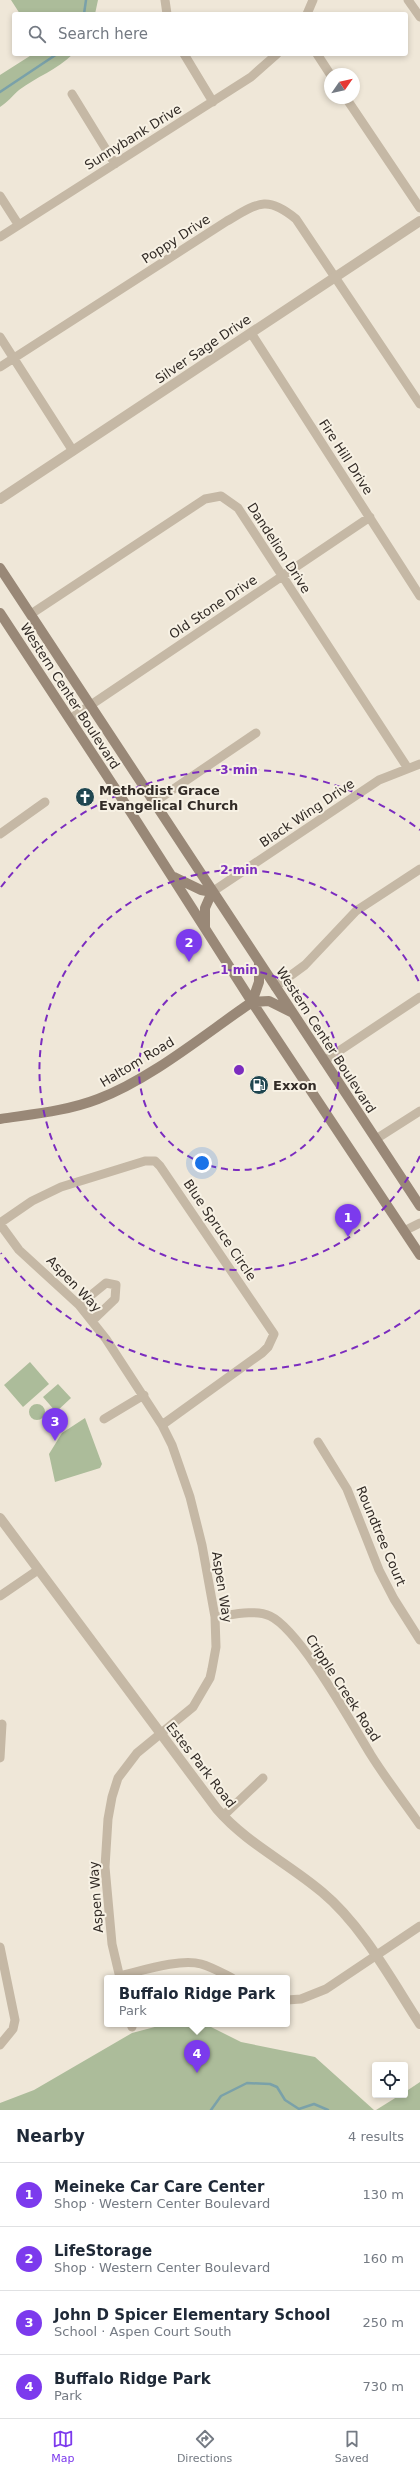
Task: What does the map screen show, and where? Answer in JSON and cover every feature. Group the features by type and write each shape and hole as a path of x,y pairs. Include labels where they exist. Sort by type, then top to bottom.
{"main road":[{"name":"Western Center Boulevard","path":"0,568 153,803 420,1206"},
{"name":"Western Center Boulevard","path":"0,613 252,1002 420,1255"},
{"path":"171,875 186,884 212,892 205,908 205,928"},
{"path":"259,963 260,982 252,1002 269,1001 292,1013"},
{"name":"Haltom Road","path":"0,1119 40,1115 109,1095 149,1072 252,1002"}],"street":[{"path":"165,0 167,12"},
{"path":"308,12 313,0"},
{"path":"408,0 420,17"},
{"path":"185,56 213,102"},
{"name":"Sunnybank Drive","path":"0,236 213,102 251,77 274,56"},
{"path":"318,56 326,68"},
{"path":"72,94 115,164"},
{"path":"350,104 420,208"},
{"path":"0,196 18,224"},
{"name":"Poppy Drive","path":"0,367 227,221 262,202 271,203 284,208 296,219 336,276 420,404"},
{"name":"Silver Sage Drive","path":"0,499 420,221"},
{"name":"Fire Hill Drive","path":"251,333 420,596"},
{"path":"0,337 73,451"},
{"name":"Dandelion Drive","path":"31,614 168,522 214,496 229,500 238,508 407,767"},
{"name":"Old Stone Drive","path":"70,719 370,517"},
{"path":"153,803 256,733"},
{"name":"Black Wing Drive","path":"212,892 379,780 407,767 420,764"},
{"path":"0,834 45,802"},
{"path":"275,987 305,966 356,911 420,869"},
{"path":"324,1061 420,997"},
{"path":"376,1139 420,1111"},
{"name":"Blue Spruce Circle","path":"0,1224 32,1201 61,1187 146,1161 155,1161 160,1166 274,1334 268,1347 262,1353 162,1425"},
{"path":"404,1231 420,1223"},
{"name":"Aspen Way","path":"0,1224 19,1250 79,1305 92,1321 144,1396 162,1425 172,1445 191,1504 202,1545 215,1617 216,1646 210,1678 193,1707 137,1753 118,1778 108,1819 105,1867 112,1944 120,1975"},
{"path":"79,1305 106,1283 116,1285 115,1298 92,1321"},
{"path":"104,1419 144,1396"},
{"name":"Roundtree Court","path":"318,1442 347,1489 380,1570 394,1599 420,1640"},
{"name":"Estes Park Road","path":"0,1518 160,1734 223,1816 248,1838 323,1892 342,1913 375,1956 420,2024"},
{"path":"0,1596 38,1570"},
{"name":"Cripple Creek Road","path":"215,1617 249,1614 268,1615 281,1622 327,1684 372,1757 420,1825"},
{"path":"0,1758 2,1724"},
{"path":"223,1816 262,1778"},
{"path":"290,2000 314,1996 420,1926"},
{"path":"0,1947 15,2020 10,2036 0,2045"},
{"path":"127,1975 153,1968 187,1963 200,1963 226,1975"}],"green space":[{"path":"11,0 98,0 95,12 19,12"},
{"path":"30,56 71,56 60,65 19,90 0,107 0,75"},
{"path":"30,1362 49,1384 23,1407 4,1385"},
{"path":"58,1384 71,1398 56,1412 43,1397"},
{"path":"37,1404 44,1409 45,1412 40,1419 37,1420 30,1415 29,1412 34,1405"},
{"path":"85,1418 102,1464 100,1468 55,1482 49,1454 62,1433"},
{"path":"155,2027 211,2027 241,2042 315,2057 374,2110 0,2110 0,2103 34,2090 132,2033"},
{"path":"420,2082 420,2110 376,2110 395,2098 408,2098 408,2090"}],"waterway":[{"path":"84,12 86,0"},
{"path":"0,92 54,56"},
{"path":"211,2110 221,2096 247,2083 270,2084 277,2087 285,2100 299,2109 314,2104 328,2110"}],"place":[{"name":"Methodist Grace Evangelical Church","path":"85,797"},
{"name":"LifeStorage","path":"189,962"},
{"name":"Exxon","path":"259,1085"},
{"name":"Meineke Car Care Center","path":"348,1237"},
{"name":"John D Spicer Elementary School","path":"55,1441"},
{"name":"Buffalo Ridge Park","path":"197,2073"}]}
